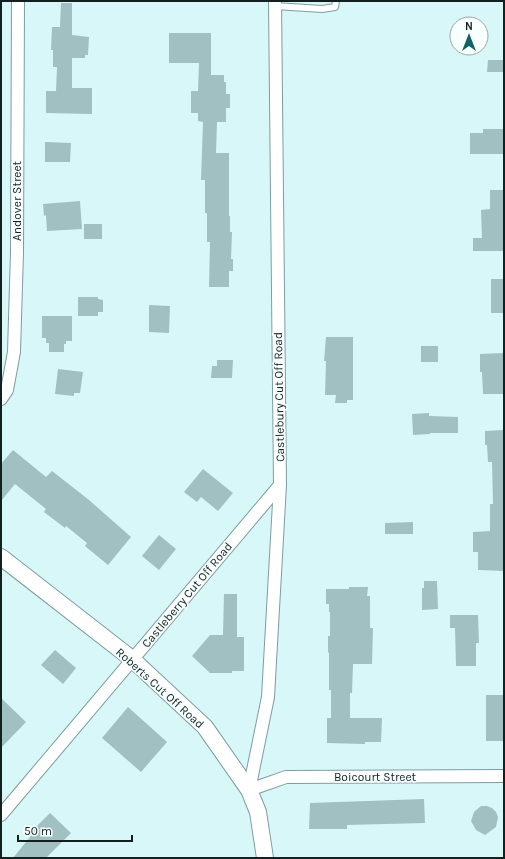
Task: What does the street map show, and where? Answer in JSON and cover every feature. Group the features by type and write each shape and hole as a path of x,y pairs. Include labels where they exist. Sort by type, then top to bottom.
{"street":[{"name":"Andover Street","path":"1,399 8,390 14,352 17,252 18,1"},
{"name":"Castlebury Cut Off Road","path":"249,790 268,697 280,485 275,4"},
{"name":"Castleberry Cut Off Road","path":"1,815 280,485"},
{"name":"Roberts Cut Off Road","path":"1,557 132,659 205,727 249,790 258,812 265,858"},
{"name":"Boicourt Street","path":"249,790 286,777 504,776"}],"lane":[{"path":"275,4 335,8 336,1"}],"building":[{"path":"61,3 72,3 72,35 89,37 88,55 85,55 85,58 72,58 72,88 92,88 92,114 46,113 46,91 56,91 57,67 53,67 53,50 51,50 52,27 60,27"},
{"path":"169,33 211,33 211,75 224,75 224,82 226,82 226,94 230,94 230,108 226,108 226,122 217,122 216,153 229,153 229,216 230,232 232,232 231,259 233,259 233,271 229,271 229,287 209,287 210,242 207,242 205,180 201,180 203,122 198,121 198,113 191,113 191,91 198,91 199,63 169,63"},
{"path":"488,60 504,60 504,72 487,72"},
{"path":"483,129 504,129 504,154 470,154 470,133 483,133"},
{"path":"45,142 71,143 70,162 45,162"},
{"path":"490,190 504,190 504,251 473,251 473,238 482,238 481,210 490,209"},
{"path":"80,201 82,229 47,231 46,215 44,216 43,204"},
{"path":"84,224 102,224 102,239 84,239"},
{"path":"491,279 504,279 504,313 491,313"},
{"path":"78,297 98,297 98,299 103,300 103,312 98,312 98,316 78,316"},
{"path":"149,305 170,306 169,333 149,332"},
{"path":"42,316 72,316 72,341 66,341 66,344 64,344 64,352 49,352 49,343 46,343 46,338 42,338"},
{"path":"326,337 353,337 353,400 347,400 347,403 335,403 336,395 325,395 326,361 324,361"},
{"path":"421,346 438,346 438,362 421,362"},
{"path":"504,353 504,394 483,394 482,372 480,372 480,354"},
{"path":"217,360 233,360 232,378 211,378 212,366 217,366"},
{"path":"58,369 83,372 80,393 74,393 74,396 55,394"},
{"path":"429,413 429,416 458,417 458,433 430,433 413,435 412,414"},
{"path":"504,430 504,571 478,570 478,552 473,552 473,532 490,531 490,504 493,504 492,462 488,462 487,445 485,445 485,431"},
{"path":"13,450 46,477 52,471 89,500 131,537 108,565 85,546 87,543 66,526 65,528 44,512 46,509 15,484 1,501 1,464"},
{"path":"203,469 233,493 218,511 201,497 197,502 184,492"},
{"path":"413,522 413,534 385,534 385,523"},
{"path":"159,535 176,549 159,570 142,556"},
{"path":"424,581 437,581 438,609 422,610 422,588 424,588"},
{"path":"349,587 368,587 367,596 370,596 370,628 373,628 372,664 353,664 352,693 350,693 350,718 382,718 381,742 365,742 365,744 327,743 327,718 331,718 331,690 329,690 328,652 330,612 329,604 326,604 326,589 349,589"},
{"path":"224,594 237,594 237,637 244,637 244,671 232,671 232,673 210,673 192,656 210,635 223,635"},
{"path":"450,615 478,615 479,643 476,643 476,666 456,666 455,628 450,628"},
{"path":"55,650 76,668 63,684 41,665"},
{"path":"486,695 504,695 504,741 486,741"},
{"path":"1,698 26,722 1,748"},
{"path":"128,707 167,742 141,772 102,738"},
{"path":"424,799 425,823 347,825 347,829 309,829 310,803"},
{"path":"481,806 492,808 498,817 496,827 485,835 476,830 471,821 474,812"},
{"path":"50,813 71,833 46,858 13,858 34,832 33,830"}]}
